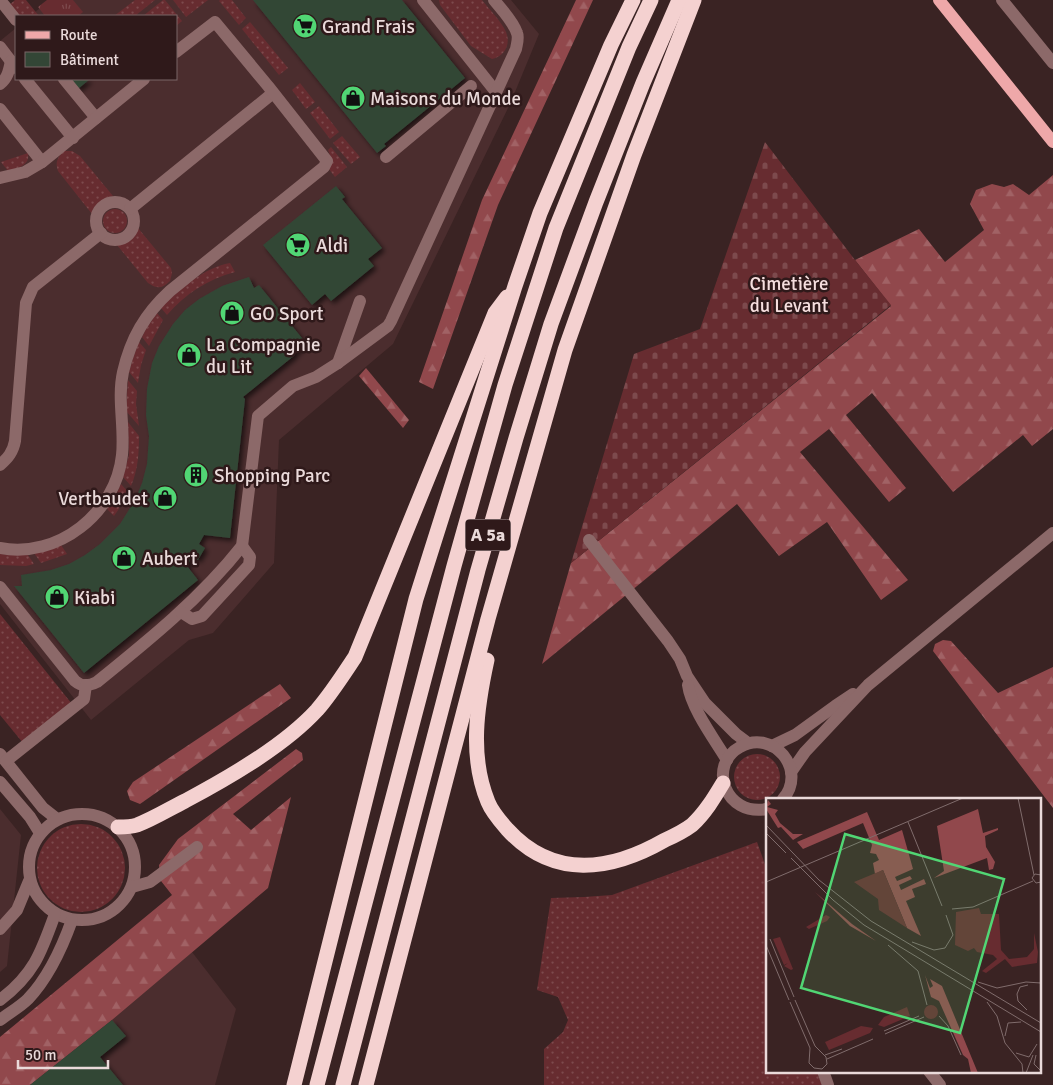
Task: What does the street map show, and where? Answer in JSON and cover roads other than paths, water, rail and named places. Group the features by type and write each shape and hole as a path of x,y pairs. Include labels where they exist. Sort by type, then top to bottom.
{"highway":[{"path":"294,1085 416,600 540,212 607,54 633,0"},
{"name":"A 5a","path":"317,1085 454,566 505,385 556,228 651,0"},
{"name":"A 5a","path":"343,1085 476,579 551,324 642,83 679,0"},
{"path":"366,1085 488,619 564,350 634,155 694,0"},
{"path":"118,827 135,826 152,818 213,786 268,751 294,731 316,710 338,682 354,657 495,313 515,286"},
{"path":"488,619 491,640 478,711 476,741 479,773 488,803 500,822 516,840 537,854 553,861 582,866 608,864 656,846 690,826 704,813 724,783"}],"main road":[{"path":"939,0 1053,142"}],"street":[{"path":"0,0 15,19"},
{"path":"423,0 496,92"},
{"path":"0,586 76,681 79,684 86,685 97,682 181,612 215,579 242,546 258,416 293,386 316,377 338,363 388,326 391,321 513,58 518,41 518,33 494,0"},
{"path":"1002,0 1053,63"},
{"path":"0,548 9,550 27,549 48,544 68,536 84,526 96,513 110,494 118,476 123,439 120,408 122,380 133,341 144,320 170,291 324,166 327,161 215,22 178,50"},
{"path":"0,48 14,64 4,81 0,84"},
{"path":"26,80 73,138"},
{"path":"65,80 96,118"},
{"path":"0,178 25,172 42,162 143,80"},
{"path":"386,157 471,86"},
{"path":"130,209 273,94"},
{"path":"0,109 42,162"},
{"path":"117,202 123,203 130,209 134,218 134,224 127,235 116,240 109,239 101,233 96,225 97,213 100,208 105,204 117,202"},
{"path":"0,465 10,454 15,441 26,303 29,294 33,288 101,233"},
{"path":"338,363 360,301"},
{"path":"772,746 795,735 868,685 1053,532"},
{"path":"588,540 668,641 680,659 687,676 705,703 748,744"},
{"path":"181,612 192,619 202,616 249,565 250,557 242,546"},
{"path":"687,676 689,692 695,707 727,760"},
{"path":"56,819 43,808 3,758 84,699 86,685"},
{"path":"791,772 805,752 868,685"},
{"path":"766,809 757,811 746,809 736,803 728,794 724,783 723,771 727,760 740,747 756,742 772,746 782,752 791,772 791,784 784,798"},
{"path":"0,782 30,817 40,834"},
{"path":"72,814 88,814 104,818 118,827 128,840 134,855 135,871 132,886 122,902 108,914 90,920 72,920 55,914 39,900 30,881 28,864 31,848 40,834 56,819 72,814"},
{"path":"132,886 150,882 197,847"},
{"path":"0,929 17,910 30,881"},
{"path":"0,1000 14,990 26,977 43,946 55,914"},
{"path":"0,1020 27,1000 44,980 55,960 72,920"},
{"path":"823,1072 828,1085"},
{"path":"930,1072 940,1085"}],"place":[{"name":"Grand Frais","path":"305,26"},
{"name":"Maisons du Monde","path":"353,98"},
{"name":"Aldi","path":"298,245"},
{"name":"GO Sport","path":"232,313"},
{"name":"La Compagnie du Lit","path":"189,355"},
{"name":"Shopping Parc","path":"196,475"},
{"name":"Vertbaudet","path":"165,498"},
{"name":"Aubert","path":"124,558"},
{"name":"Kiabi","path":"57,597"}],"park label":[{"name":"Cimetière du Levant","path":"789,294"}]}
